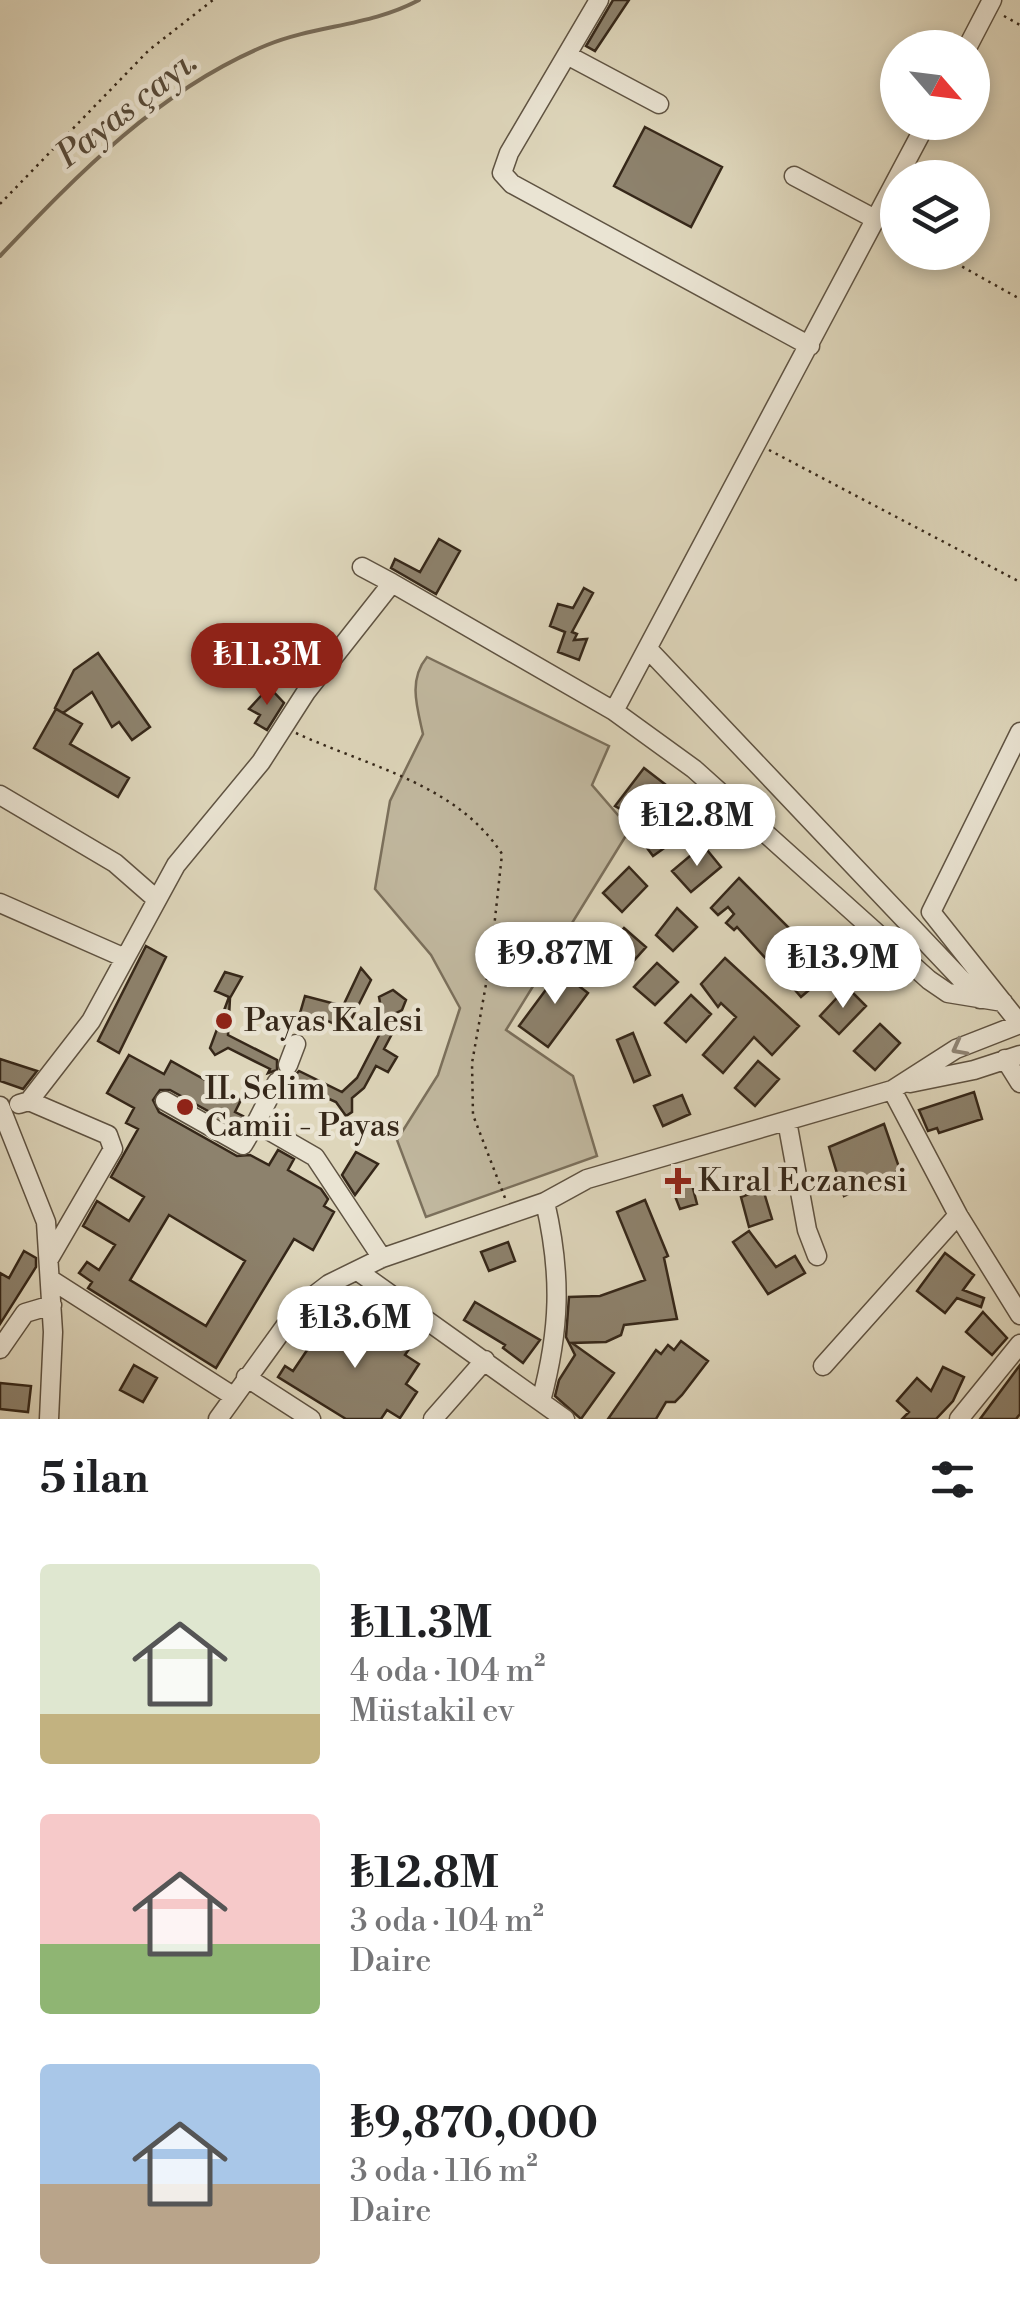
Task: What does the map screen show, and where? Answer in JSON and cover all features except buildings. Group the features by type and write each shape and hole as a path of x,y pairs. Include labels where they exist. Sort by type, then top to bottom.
{"street":[{"path":"599,0 508,153 502,174 512,184 810,346"},
{"path":"974,30 985,3"},
{"path":"568,55 659,104"},
{"path":"614,711 917,140"},
{"path":"794,176 875,220"},
{"path":"362,567 614,711 694,768 948,993 1003,1002"},
{"path":"49,1419 52,1305 46,1222 2,1108 28,1101 91,1021 176,864 261,762 392,582"},
{"path":"648,648 980,999"},
{"path":"898,1087 956,1049 1020,1024 931,912 1020,732"},
{"path":"0,795 115,864 155,898"},
{"path":"0,903 125,958"},
{"path":"288,1065 296,1044"},
{"path":"218,1419 298,1307 329,1284 382,1258 544,1202 587,1179 898,1087 1012,1057 1020,1083"},
{"path":"165,1100 244,1145 277,1082"},
{"path":"898,1087 958,1215 1020,1316"},
{"path":"28,1101 108,1135 113,1149 50,1269"},
{"path":"787,1121 807,1230 816,1256"},
{"path":"256,1123 314,1157 382,1258"},
{"path":"541,1401 556,1344 560,1304 544,1202"},
{"path":"822,1366 958,1215"},
{"path":"50,1269 233,1396"},
{"path":"358,1272 565,1419"},
{"path":"0,1349 25,1313 52,1305"},
{"path":"959,1419 1020,1344"},
{"path":"433,1419 485,1360"},
{"path":"246,1377 310,1419"}],"path":[{"path":"0,204 149,50 212,0"},
{"path":"985,3 1020,25"},
{"path":"969,270 1020,298"},
{"path":"759,444 1020,582"},
{"path":"284,727 328,748 365,758 454,805 470,815 502,854 491,956 475,1033 473,1115 512,1213"}],"shaded area":[{"path":"427,657 609,746 592,785 630,829 506,1030 573,1076 597,1156 426,1217 397,1140 438,1075 460,1008 431,955 375,889 390,801 423,734 416,684"}],"waterway":[{"name":"Payas çayı.","path":"0,256 123,136 191,85 267,45 382,15 419,0"}],"place":[{"name":"Payas Kalesi","path":"224,1021"},
{"name":"II. Selim Camii - Payas","path":"185,1107"},
{"name":"Kıral Eczanesi","path":"678,1181"}]}
